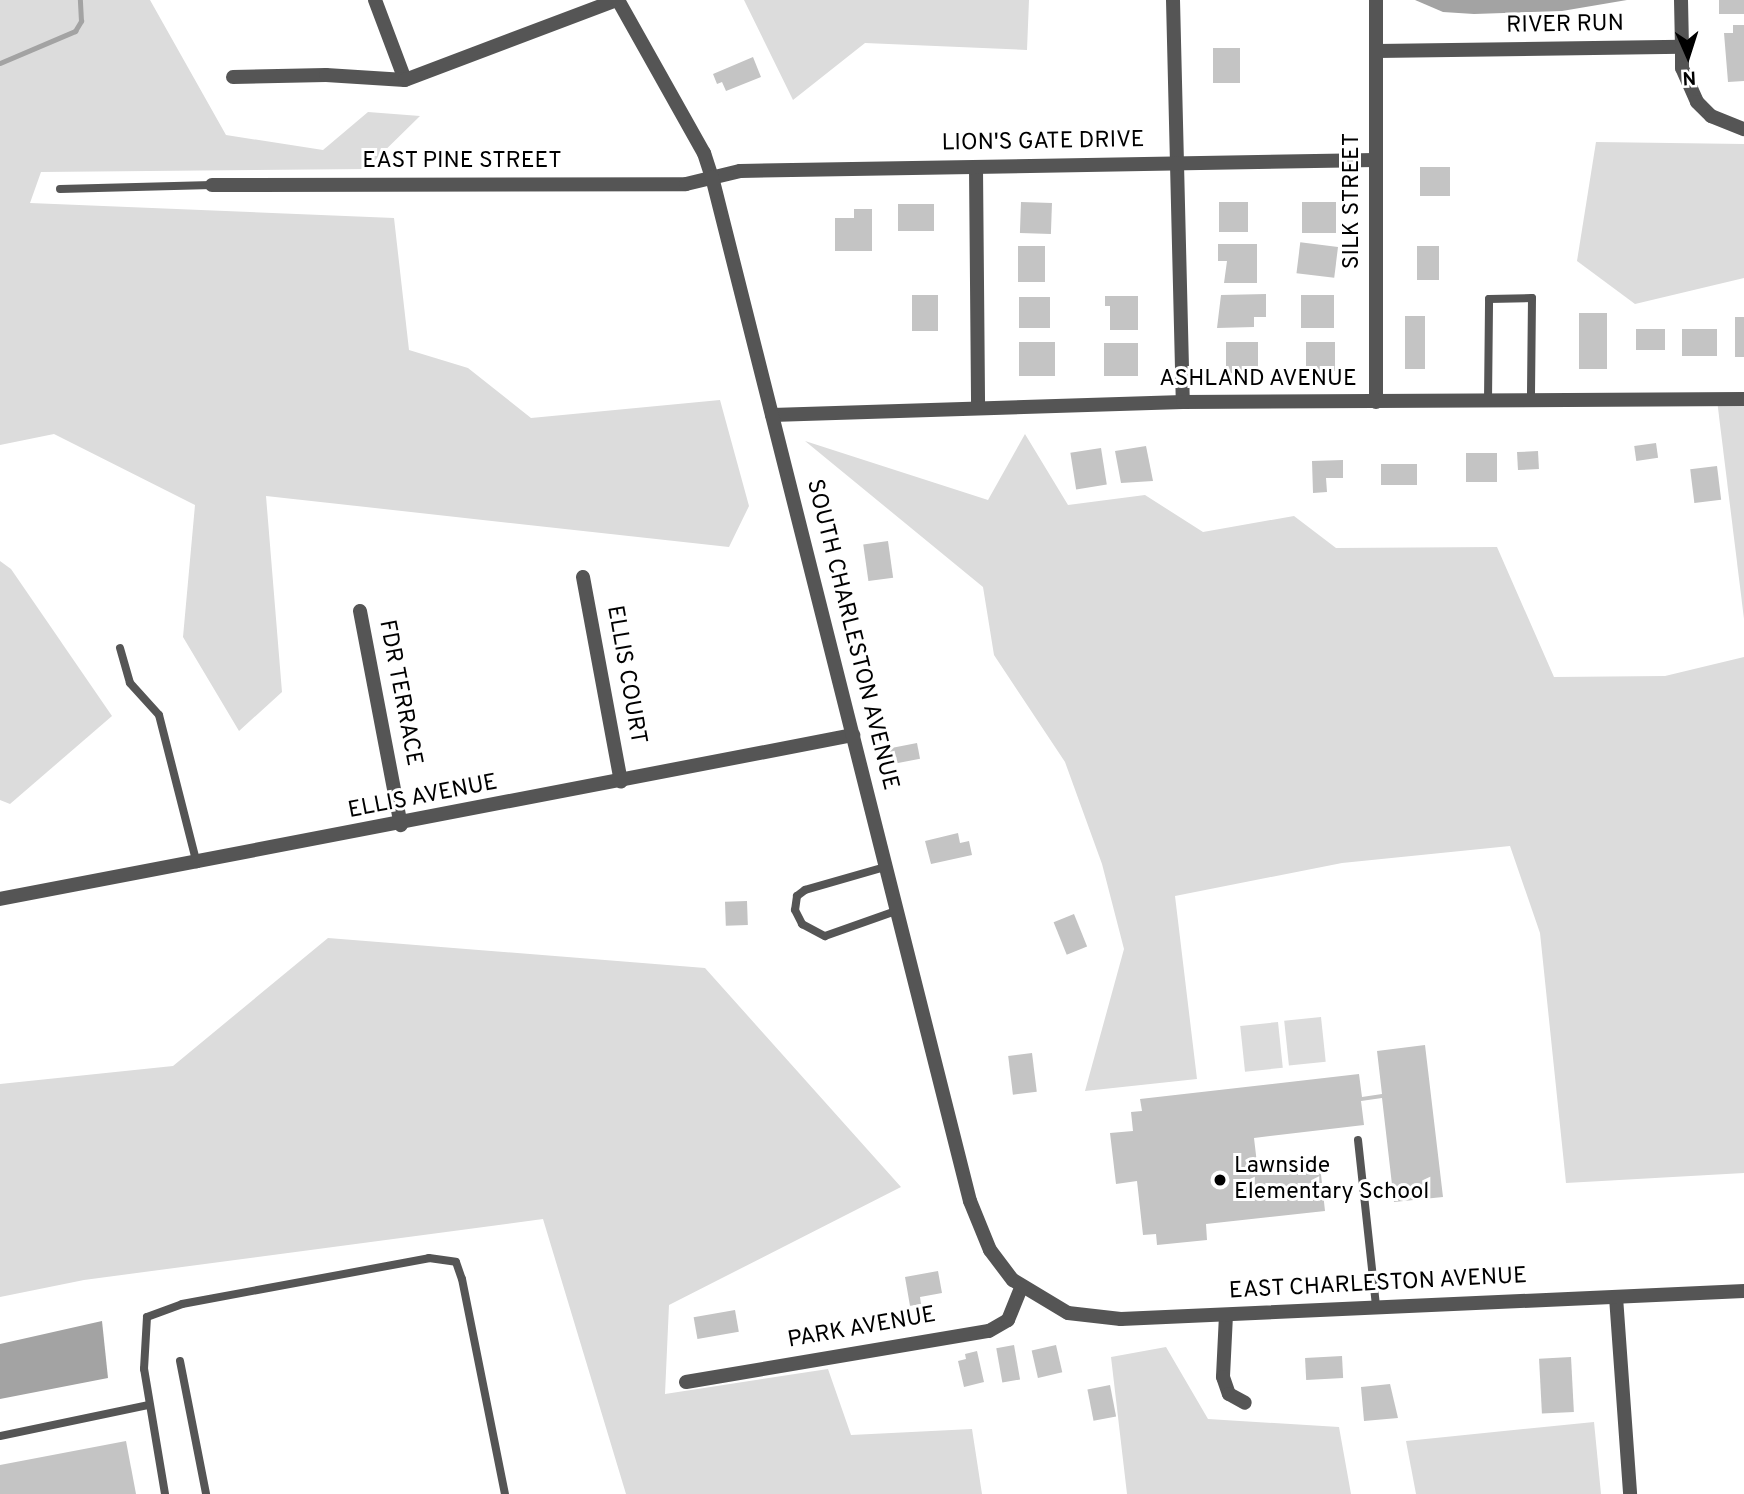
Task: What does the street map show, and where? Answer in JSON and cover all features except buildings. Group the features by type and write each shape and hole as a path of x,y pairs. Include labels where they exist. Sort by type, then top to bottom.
{"street":[{"path":"375,0 405,80"},
{"path":"233,77 326,75 405,80 617,0"},
{"name":"SOUTH CHARLESTON AVENUE","path":"617,0 704,153 712,177 970,1201 990,1250 1021,1287"},
{"path":"1173,0 1183,402"},
{"name":"SILK STREET","path":"1376,0 1376,402"},
{"path":"1681,0 1682,68 1697,103 1711,116 1744,129"},
{"name":"RIVER RUN","path":"1377,51 1682,47"},
{"name":"LION'S GATE DRIVE","path":"712,177 740,171 1375,160"},
{"path":"976,168 978,407"},
{"name":"EAST PINE STREET","path":"212,185 686,184 712,177"},
{"name":"ASHLAND AVENUE","path":"772,415 1183,402 1744,399"},
{"name":"ELLIS COURT","path":"583,576 621,782"},
{"name":"FDR TERRACE","path":"360,611 401,825"},
{"name":"ELLIS AVENUE","path":"0,899 401,825 853,735"},
{"name":"EAST CHARLESTON AVENUE","path":"1021,1287 1069,1312 1095,1318 1226,1315 1744,1291"},
{"name":"PARK AVENUE","path":"686,1382 989,1331 1008,1320 1021,1287"},
{"path":"1616,1297 1630,1494"},
{"path":"1226,1315 1223,1377 1229,1394 1245,1403"}],"lane":[{"path":"60,189 212,185"},
{"path":"1488,401 1489,299 1532,298 1531,401"},
{"path":"121,648 131,683 159,715 197,864"},
{"path":"885,867 805,890 797,896 795,910 808,929 825,936 896,911"},
{"path":"1358,1140 1376,1307"},
{"path":"165,1494 144,1369 147,1317 182,1304 429,1258 456,1262 505,1494"},
{"path":"180,1361 206,1494"},
{"path":"0,1436 148,1405"}],"shaded area":[{"path":"0,0 150,0 226,135 323,150 368,112 420,116 366,169 41,172 30,203 394,218 409,350 468,368 531,418 720,400 749,506 729,547 266,496 282,692 239,731 183,637 195,505 54,434 0,445"},
{"path":"744,0 1029,0 1027,50 865,43 793,100"},
{"path":"1415,0 1627,0 1562,11 1474,14 1443,12"},
{"path":"1596,142 1744,144 1744,278 1635,304 1577,261"},
{"path":"1717,400 1744,400 1744,619"},
{"path":"1025,434 1068,505 1145,495 1203,532 1294,516 1336,548 1497,547 1554,677 1665,676 1744,657 1744,1173 1566,1183 1540,933 1510,846 1342,863 1175,896 1197,1079 1085,1091 1124,949 1102,864 1065,762 994,655 983,587 805,441 988,500"},
{"path":"0,561 11,569 112,716 10,804 0,800"},
{"path":"328,938 705,968 901,1187 669,1305 665,1394 828,1369 851,1435 972,1429 982,1494 626,1494 543,1219 84,1280 0,1297 0,1084 173,1066"},
{"path":"1321,1017 1326,1062 1289,1066 1284,1021"},
{"path":"1278,1022 1283,1068 1245,1072 1240,1026"},
{"path":"102,1321 108,1378 0,1399 0,1344"},
{"path":"1166,1347 1208,1419 1339,1427 1351,1494 1127,1494 1111,1357"},
{"path":"1594,1422 1601,1494 1416,1494 1406,1441"}],"waterway":[{"path":"0,63 75,31 81,21 80,0"}],"place":[{"name":"Lawnside Elementary School","path":"1220,1180"}]}
